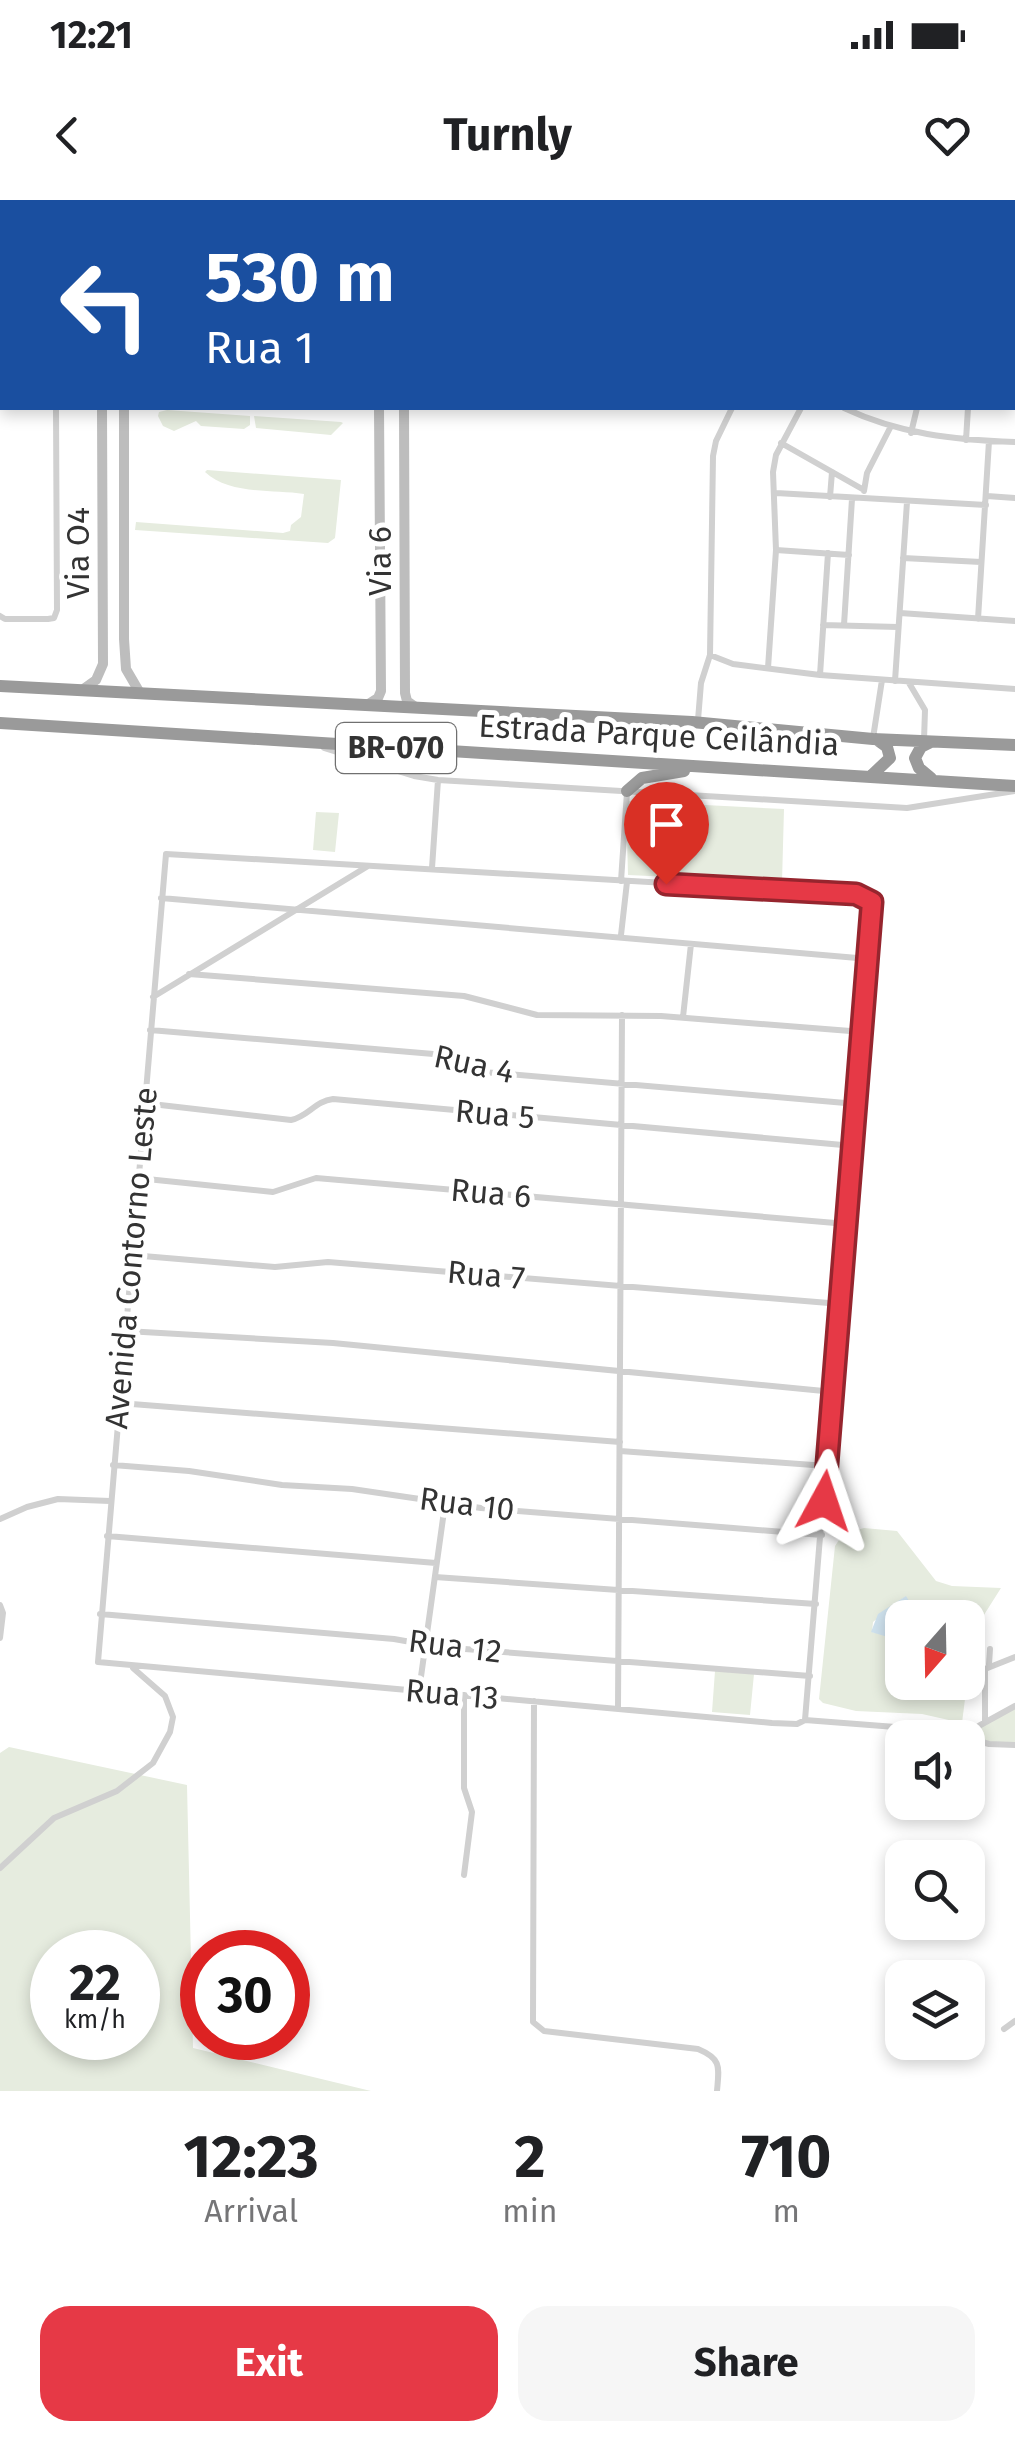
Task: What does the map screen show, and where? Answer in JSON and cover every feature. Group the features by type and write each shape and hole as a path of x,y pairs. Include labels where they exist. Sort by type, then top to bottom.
{"highway":[{"name":"Estrada Parque Ceilândia","path":"0,686 698,723 875,739 1015,745"},
{"name":"Estrada Parque Ceilândia","path":"0,723 931,778 1015,788"},
{"path":"872,775 890,758 887,746 875,739"},
{"path":"928,741 915,758 918,768 931,778"},
{"path":"627,791 642,778 720,768"}],"main road":[{"name":"Via O4","path":"82,690 96,680 103,664 102,410"},
{"name":"Via O4","path":"124,410 126,670 140,693"},
{"name":"Via 6","path":"366,706 381,691 379,410"},
{"name":"Via 6","path":"404,410 405,693 418,709"},
{"path":"380,447 386,472 386,529 396,536 404,529"},
{"path":"102,502 111,525 125,533"},
{"path":"103,560 112,551 125,557"}],"street":[{"path":"0,616 48,620 54,618 57,610 56,410"},
{"path":"698,723 701,684 710,655 714,456 731,410"},
{"path":"768,668 776,550 773,472 781,444 800,410"},
{"path":"850,410 911,433 1015,442"},
{"path":"911,433 917,410"},
{"path":"966,440 968,410"},
{"path":"865,495 867,473 890,428"},
{"path":"978,618 989,441"},
{"path":"781,444 865,495 907,502 1015,498"},
{"path":"830,497 832,472"},
{"path":"776,492 852,499 865,495"},
{"path":"844,625 852,499"},
{"path":"896,682 907,502"},
{"path":"776,550 849,556"},
{"path":"820,676 828,554"},
{"path":"902,558 982,562"},
{"path":"900,614 1015,621"},
{"path":"823,625 898,627"},
{"path":"710,655 733,664 820,676 1015,688"},
{"path":"875,739 882,680"},
{"path":"909,682 925,710 928,741"},
{"path":"308,743 438,780 907,808 1015,788"},
{"path":"432,868 438,780"},
{"path":"621,935 627,791"},
{"name":"Avenida Contorno Leste","path":"98,1662 166,854 369,865"},
{"path":"153,997 369,865 856,894 868,898 874,908 805,1720"},
{"path":"161,898 870,959"},
{"path":"682,1017 690,944"},
{"path":"189,974 464,996 538,1015 682,1017 863,1032"},
{"path":"618,1709 622,1015"},
{"name":"Rua 4","path":"150,1030 458,1056 466,1069 472,1071 857,1104"},
{"name":"Rua 5","path":"144,1103 291,1120 301,1118 321,1100 333,1098 854,1146"},
{"name":"Rua 6","path":"137,1178 273,1192 316,1178 848,1224"},
{"name":"Rua 7","path":"131,1255 275,1267 328,1262 841,1304"},
{"path":"126,1331 333,1344 834,1392"},
{"path":"118,1403 827,1466"},
{"name":"Rua 10","path":"113,1464 252,1482 352,1489 445,1504 822,1536"},
{"path":"0,1519 27,1506 58,1500 110,1502"},
{"path":"419,1691 445,1504"},
{"path":"107,1536 436,1564"},
{"path":"435,1577 816,1604"},
{"path":"0,1605 4,1613 0,1638"},
{"name":"Rua 12","path":"100,1614 810,1676"},
{"path":"989,1666 990,1649"},
{"path":"985,1720 985,1669 1015,1657"},
{"name":"Rua 13","path":"98,1662 618,1709 885,1728"},
{"path":"0,1868 54,1818 117,1791 153,1763 174,1716 164,1696 131,1667"},
{"path":"464,1695 464,1788 472,1812 464,1875"},
{"path":"534,1700 533,2022 544,2031 698,2049 712,2055 719,2068 717,2091"},
{"path":"985,1722 1015,1706"},
{"name":"Rua 13","path":"985,1742 1015,1744"},
{"path":"1004,2029 1015,2021"}],"shaded area":[{"path":"167,410 250,416 250,425 244,429 201,426 196,421 174,431 163,426 158,416"},
{"path":"254,416 343,423 331,435 256,428"},
{"path":"207,470 341,480 335,538 328,543 135,530 136,522 283,533 290,531 301,517 304,494 238,488 215,479"},
{"path":"626,801 784,809 782,882 628,875"},
{"path":"316,812 339,813 335,852 313,850"},
{"path":"864,1528 897,1531 936,1581 952,1586 1001,1588 985,1613 985,1600 903,1598 885,1600 885,1612 873,1622 872,1632 885,1635 885,1700 965,1700 962,1720 856,1711 819,1699 835,1546 843,1534"},
{"path":"715,1671 754,1674 750,1715 712,1712"},
{"path":"1015,1706 1015,1745 985,1741 985,1720"},
{"path":"9,1747 187,1785 190,1930 180,1930 180,2060 243,2060 371,2091 0,2091 0,1753"}],"water":[{"path":"885,1610 885,1636 871,1632 878,1614"}],"route":[{"path":"666,884 856,894 868,898 874,908 824,1501"}]}
